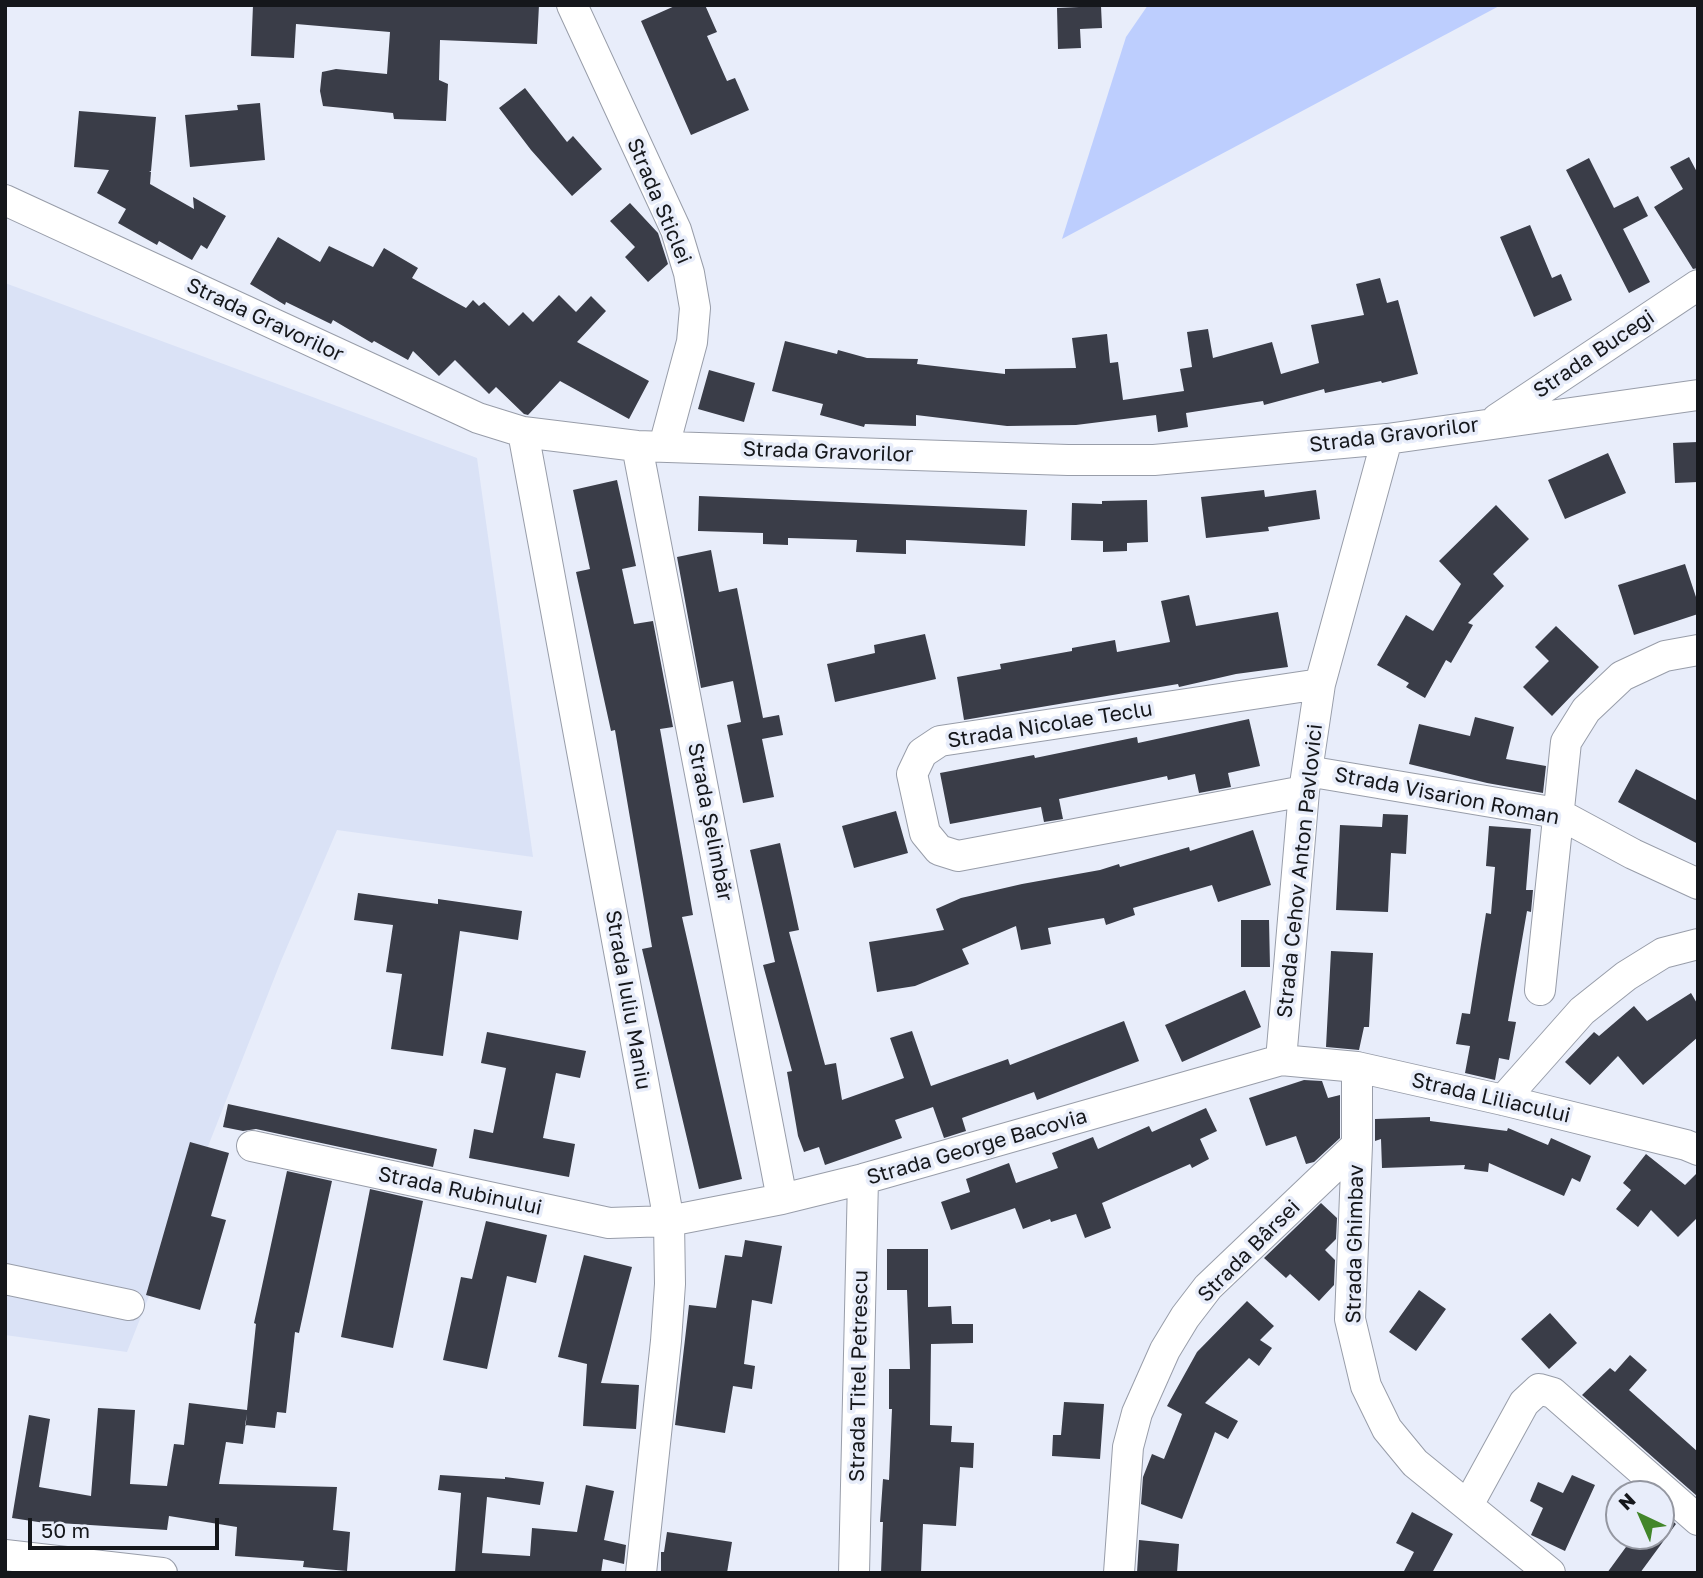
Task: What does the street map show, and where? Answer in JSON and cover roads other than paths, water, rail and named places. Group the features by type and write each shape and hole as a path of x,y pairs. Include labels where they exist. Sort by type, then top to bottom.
{"street":[{"name":"Strada Sticlei","path":"572,5 676,230 690,273 695,308 692,342 651,446"},
{"name":"Strada Gravorilor","path":"5,200 478,418 523,432 651,446 1068,460 1154,460 1387,439 1698,395"},
{"name":"Strada Bucegi","path":"1490,423 1698,285"},
{"name":"Strada Iuliu Maniu","path":"523,432 669,1221 670,1284 666,1341 641,1573"},
{"name":"Strada Cehov Anton Pavlovici","path":"1281,1060 1305,781 1320,684 1387,439"},
{"name":"Strada Șelimbăr","path":"651,446 782,1199"},
{"path":"1540,990 1566,743 1586,710 1622,676 1665,656 1698,650"},
{"name":"Strada Nicolae Teclu","path":"1305,781 958,856 939,850 925,834 912,774 922,754 940,741 1320,684"},
{"name":"Strada Visarion Roman","path":"1305,781 1557,813 1633,854 1698,884"},
{"path":"1503,1100 1582,1011 1626,976 1663,953 1698,944"},
{"name":"Strada George Bacovia","path":"669,1221 782,1199 863,1179 1281,1060"},
{"name":"Strada Liliacului","path":"1281,1060 1357,1067 1503,1100 1698,1150"},
{"name":"Strada Ghimbav","path":"1357,1067 1357,1145 1350,1319 1366,1386 1387,1429 1415,1462 1550,1573"},
{"name":"Strada Bârsei","path":"1119,1573 1128,1447 1137,1413 1165,1350 1208,1287 1357,1145"},
{"name":"Strada Rubinului","path":"252,1146 609,1223 669,1221"},
{"name":"Strada Titel Petrescu","path":"854,1573 863,1179"},
{"path":"5,1279 129,1305"},
{"path":"1468,1505 1524,1403 1539,1389 1553,1393 1698,1520"},
{"path":"5,1555 162,1573"}]}
